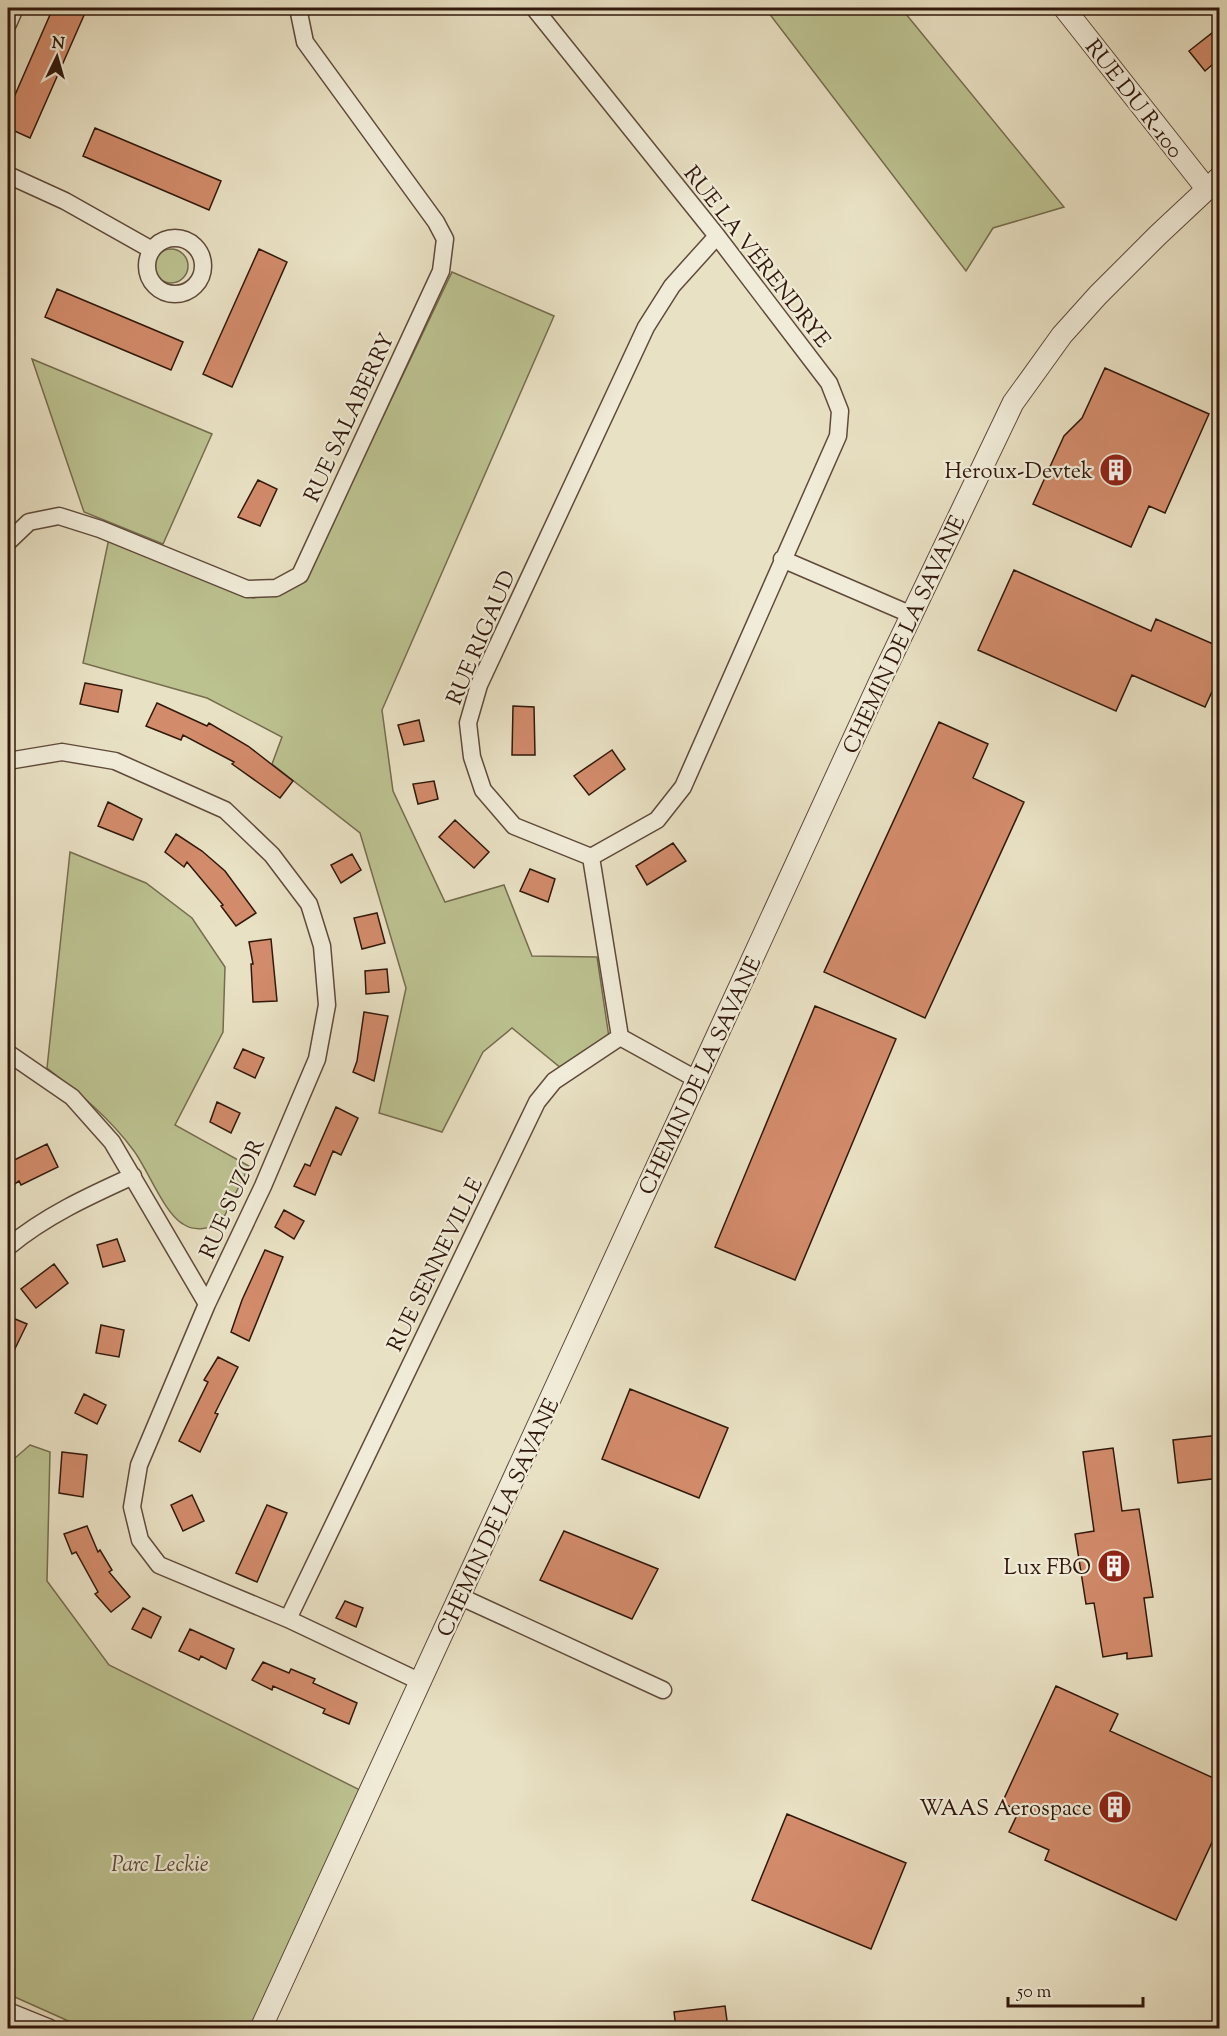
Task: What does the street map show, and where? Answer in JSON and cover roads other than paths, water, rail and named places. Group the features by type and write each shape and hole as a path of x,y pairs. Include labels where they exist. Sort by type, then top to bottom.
{"street":[{"path":"8,24 15,8"},
{"name":"RUE SALABERRY","path":"8,542 29,522 59,516 99,529 247,589 276,588 300,575 441,270 444,239 436,222 305,42 298,8"},
{"name":"RUE LA VÉRENDRYE","path":"534,8 717,236 828,383 840,411 838,436 683,787 657,820 591,857"},
{"name":"RUE DU R-100","path":"1064,8 1213,183"},
{"path":"8,174 65,201 152,250"},
{"name":"CHEMIN DE LA SAVANE","path":"261,2028 422,1682 696,1078 1013,403 1062,335 1106,287 1213,183"},
{"name":"RUE RIGAUD","path":"591,857 514,826 483,790 472,757 468,723 479,685 646,327 672,286 717,236"},
{"path":"782,559 912,615"},
{"name":"RUE SUZOR","path":"8,761 62,752 115,761 225,810 272,855 309,904 322,946 327,1005 316,1059 262,1186 207,1304 139,1465 132,1507 140,1540 159,1565 288,1619 422,1682"},
{"path":"591,857 620,1037 696,1078"},
{"name":"RUE SENNEVILLE","path":"288,1619 537,1102 554,1081 620,1037"},
{"path":"8,1053 72,1097 112,1142 207,1304"},
{"path":"8,1247 28,1230 133,1176"},
{"path":"460,1597 663,1690"},
{"path":"8,2011 50,2028"}],"place":[{"name":"Heroux-Devtek","path":"1116,470"},
{"name":"Lux FBO","path":"1114,1566"},
{"name":"WAAS Aerospace","path":"1115,1807"}],"park label":[{"name":"Parc Leckie","path":"160,1863"}]}
